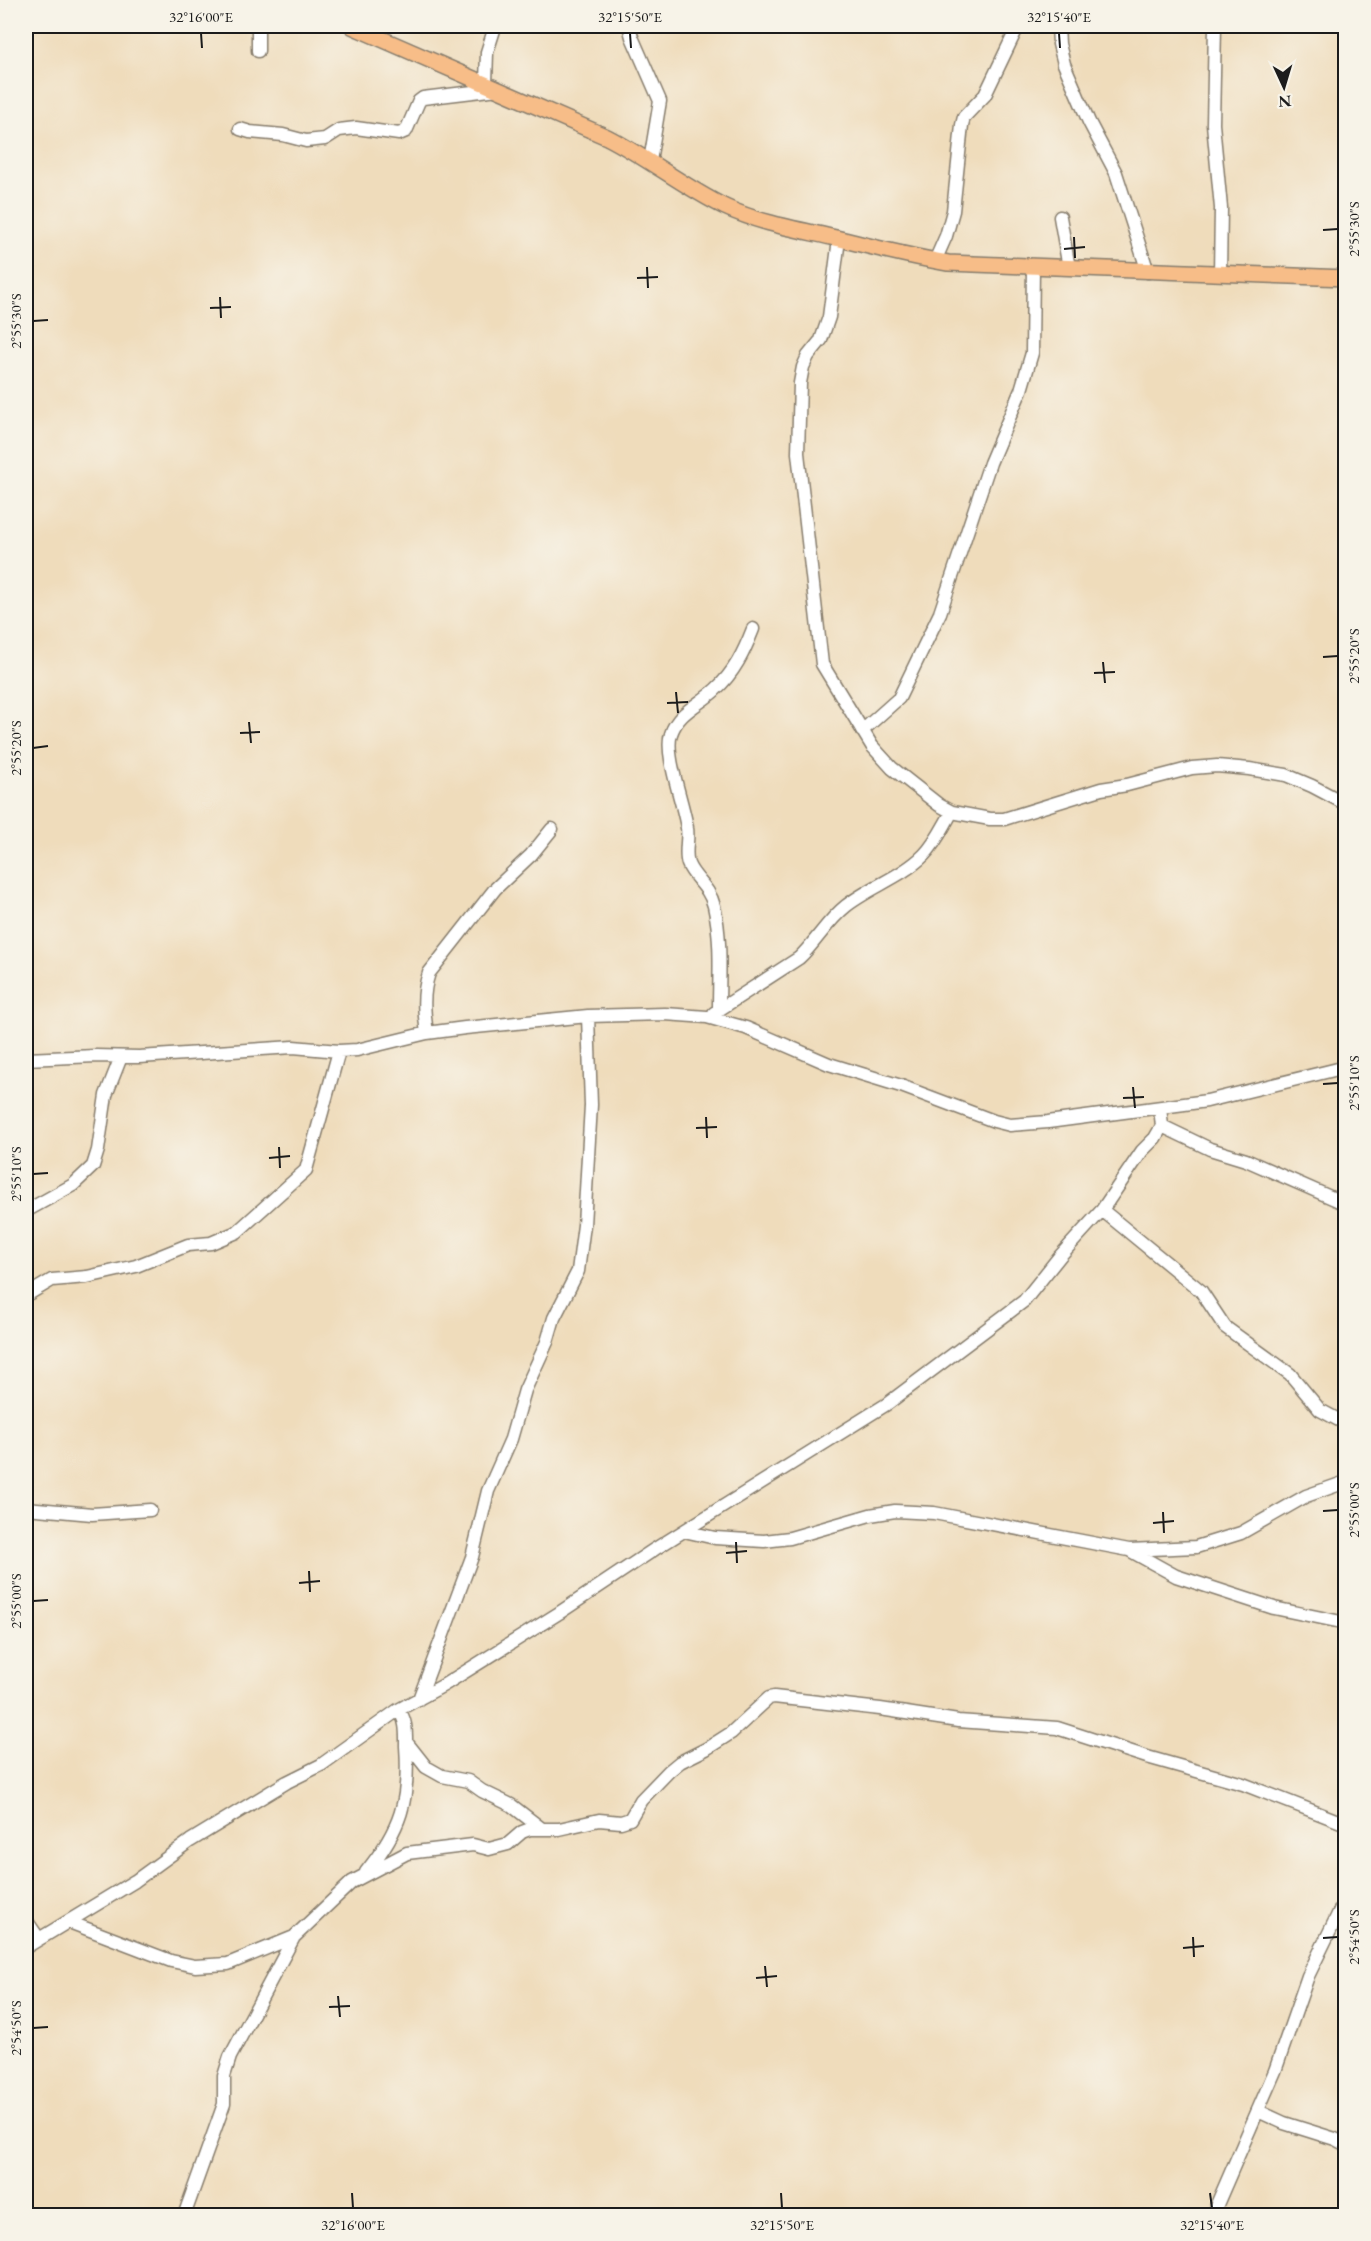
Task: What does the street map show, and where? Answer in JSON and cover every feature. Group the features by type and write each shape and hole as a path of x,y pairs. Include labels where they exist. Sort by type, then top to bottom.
{"main road":[{"path":"352,26 607,136 701,195 733,211 787,228 935,261 1148,272 1346,278"}],"street":[{"path":"258,26 258,51"},
{"path":"629,26 660,101 650,161"},
{"path":"935,261 946,236 953,211 964,117 989,87 1018,26"},
{"path":"1058,26 1059,44 1064,64 1089,122 1116,173 1148,272"},
{"path":"1215,26 1213,112 1216,173 1221,208 1220,274"},
{"path":"240,129 306,141 325,139 339,130 356,128 399,134 406,131 419,101 423,98 492,86 487,52 494,30"},
{"path":"1059,217 1069,268"},
{"path":"839,239 829,317 821,340 803,367 800,383 798,453 822,664 872,746 892,768 939,805 952,812 990,819 1004,819 1101,789 1127,785 1192,768 1217,766 1286,775 1346,804"},
{"path":"862,731 899,698 940,613 990,463 1021,390 1032,353 1033,267"},
{"path":"719,1010 719,941 715,909 712,897 705,885 688,864 687,826 670,742 674,727 681,716 715,690 737,665 753,629"},
{"path":"707,1017 799,958 830,920 858,897 904,871 922,856 936,842 952,812"},
{"path":"427,1033 423,1007 424,987 429,973 495,889 531,855 552,829"},
{"path":"26,1059 121,1057 293,1047 339,1052 357,1050 427,1033 588,1016 665,1014 707,1017 746,1028 829,1064 901,1086 993,1121 1010,1125 1027,1125 1230,1097 1346,1067"},
{"path":"418,1699 472,1557 488,1491 511,1439 525,1390 547,1342 554,1318 578,1271 584,1225 591,1105 588,1016"},
{"path":"30,1293 52,1280 87,1277 136,1266 188,1245 211,1243 237,1232 306,1170 339,1052"},
{"path":"26,1211 73,1185 93,1166 98,1150 106,1095 121,1057"},
{"path":"26,1947 135,1881 190,1841 342,1752 398,1710 559,1613 600,1584 887,1404 1024,1301 1060,1256 1102,1210 1162,1126 1160,1108"},
{"path":"1162,1126 1210,1149 1246,1160 1346,1204"},
{"path":"1102,1210 1201,1291 1224,1327 1290,1374 1320,1410 1346,1424"},
{"path":"684,1531 715,1538 764,1541 790,1538 870,1515 896,1511 934,1512 1129,1550 1196,1547 1240,1533 1306,1496 1346,1482"},
{"path":"26,1508 92,1514 150,1510"},
{"path":"1129,1550 1176,1576 1274,1608 1346,1623"},
{"path":"184,2216 224,2104 224,2076 230,2057 294,1937 352,1882 407,1853 473,1845 489,1849 508,1844 527,1830 559,1828 599,1820 621,1822 630,1819 641,1800 680,1762 706,1749 749,1719 769,1698 778,1696 958,1721 1057,1728 1147,1757 1243,1784 1346,1824"},
{"path":"366,1874 382,1852 400,1820 407,1786 405,1722 403,1714 398,1710"},
{"path":"406,1742 426,1767 442,1776 468,1781 482,1791 511,1805 542,1829"},
{"path":"1212,2216 1275,2071 1308,1976 1346,1898"},
{"path":"26,1920 39,1939"},
{"path":"69,1923 171,1961 195,1966 228,1964 294,1937"},
{"path":"1258,2112 1346,2145"}]}
